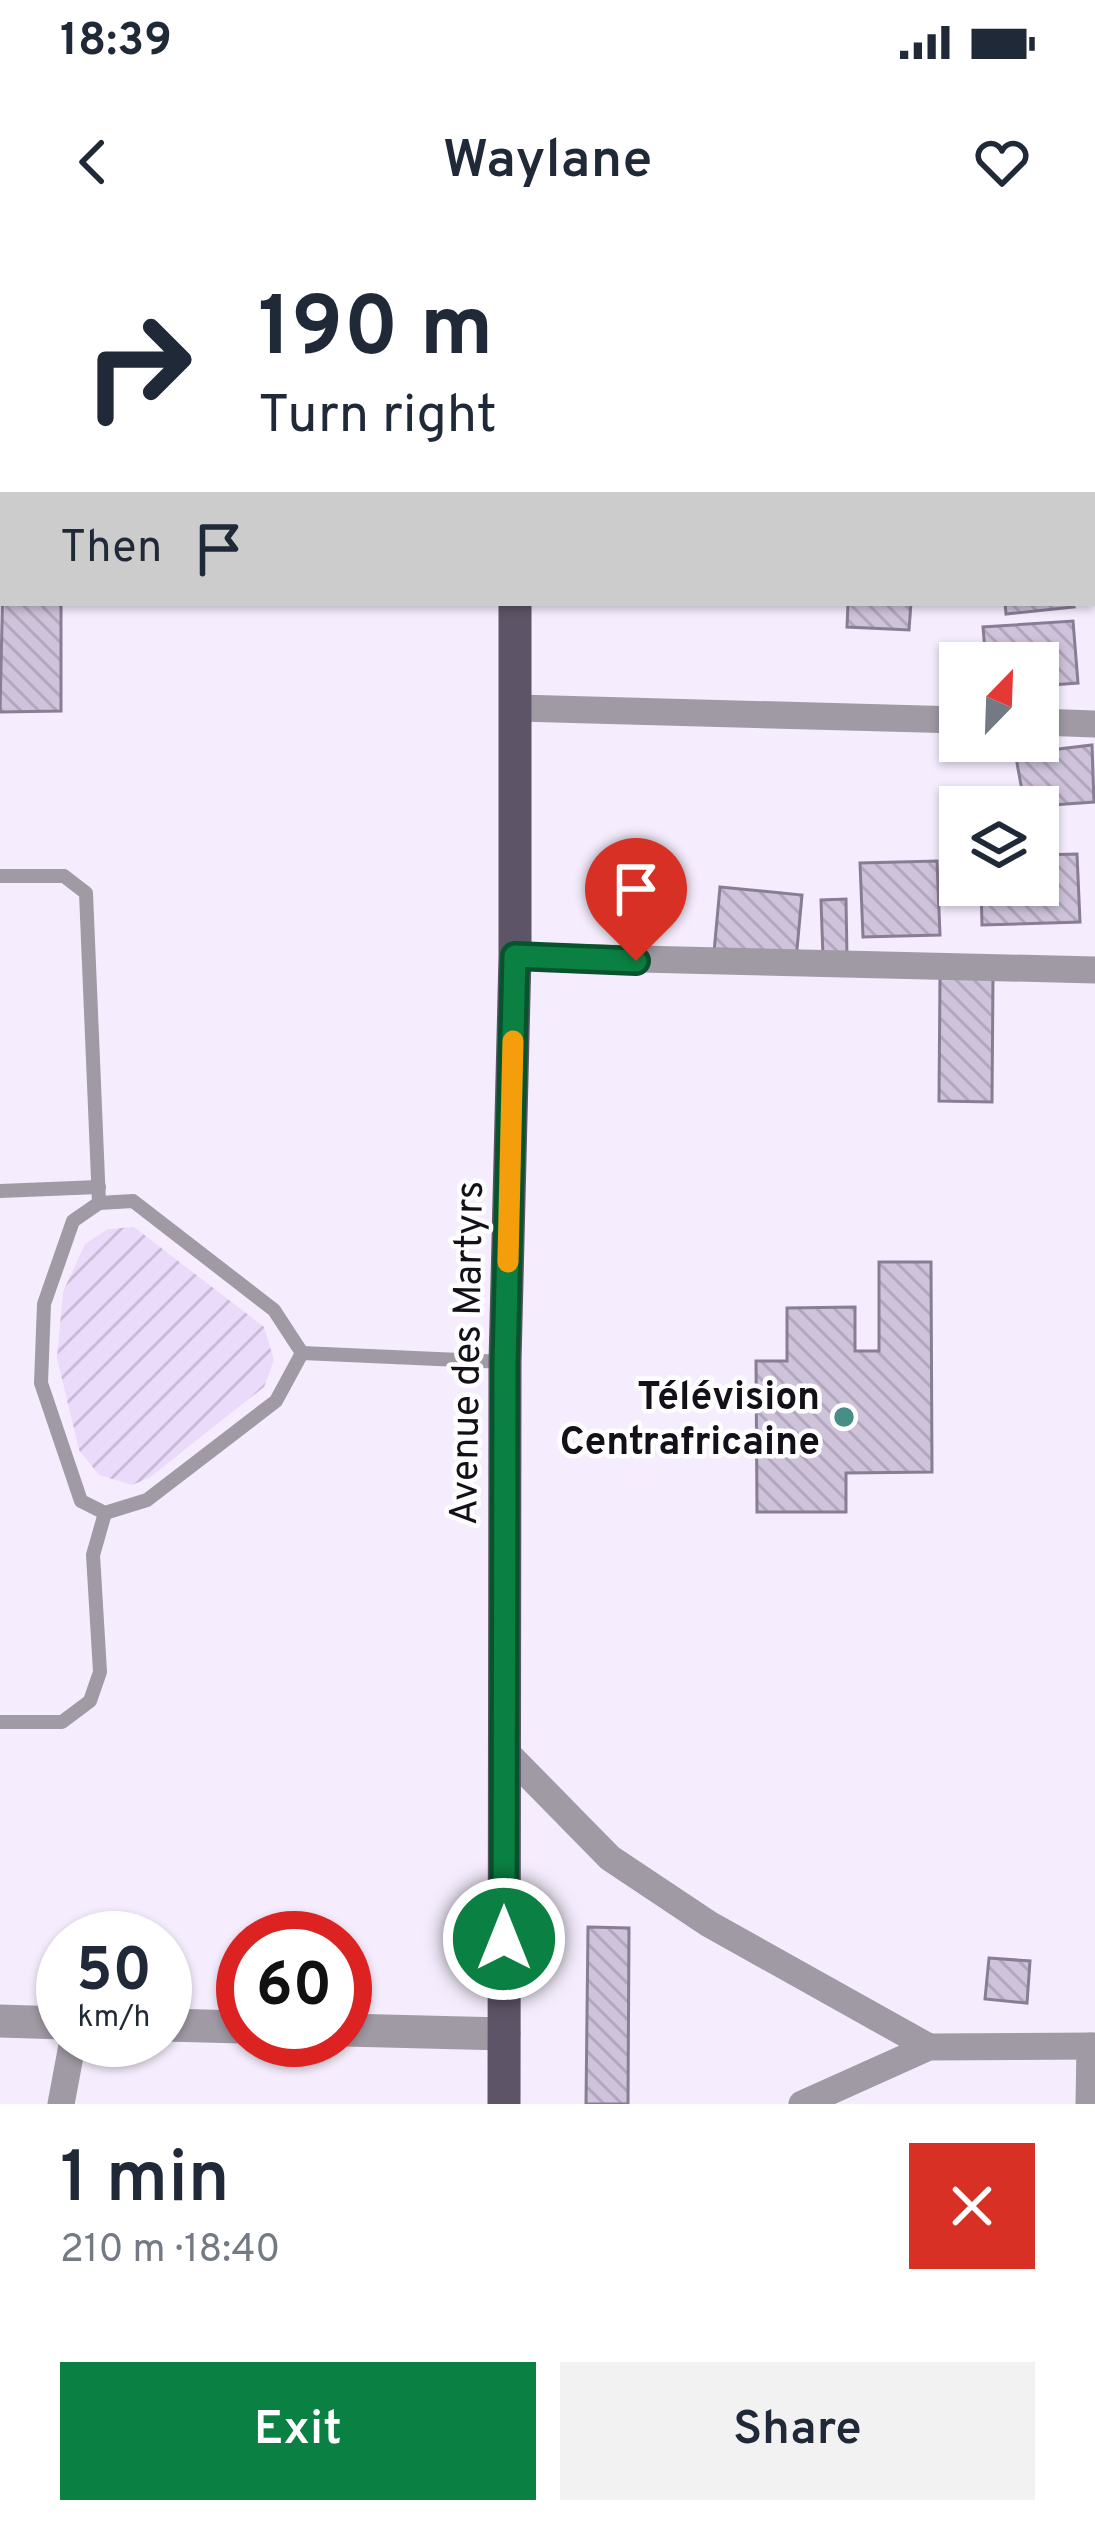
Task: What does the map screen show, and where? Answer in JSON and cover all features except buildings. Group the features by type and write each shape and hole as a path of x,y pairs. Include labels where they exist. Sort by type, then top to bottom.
{"main road":[{"name":"Avenue des Martyrs","path":"504,2104 505,1363 515,956 515,606"}],"street":[{"path":"518,708 939,719"},
{"path":"1059,723 1095,724"},
{"path":"515,956 1095,970"},
{"path":"505,1750 610,1858 709,1924 929,2048"},
{"path":"0,2021 36,2022"},
{"path":"372,2031 504,2034"},
{"path":"802,2104 929,2048 1092,2046 1089,2104"},
{"path":"61,2104 69,2067"}],"lane":[{"path":"0,876 64,876 86,893 99,1195 73,1221 44,1304 41,1383 81,1501 105,1514 147,1500 275,1400 302,1354"},
{"path":"0,1191 133,1201 274,1310 302,1354"},
{"path":"302,1354 505,1363"},
{"path":"0,1722 62,1722 90,1701 100,1672 93,1555 105,1514"}],"shaded area":[{"path":"134,1227 264,1327 274,1360 264,1387 149,1478 132,1485 99,1475 79,1450 57,1358 63,1292 85,1244 108,1229"}],"slow traffic":[{"path":"508,1262 513,1041"}],"place":[{"name":"Télévision Centrafricaine","path":"844,1417"}],"route":[{"path":"504,1939 505,1363 515,956 636,961"}]}
